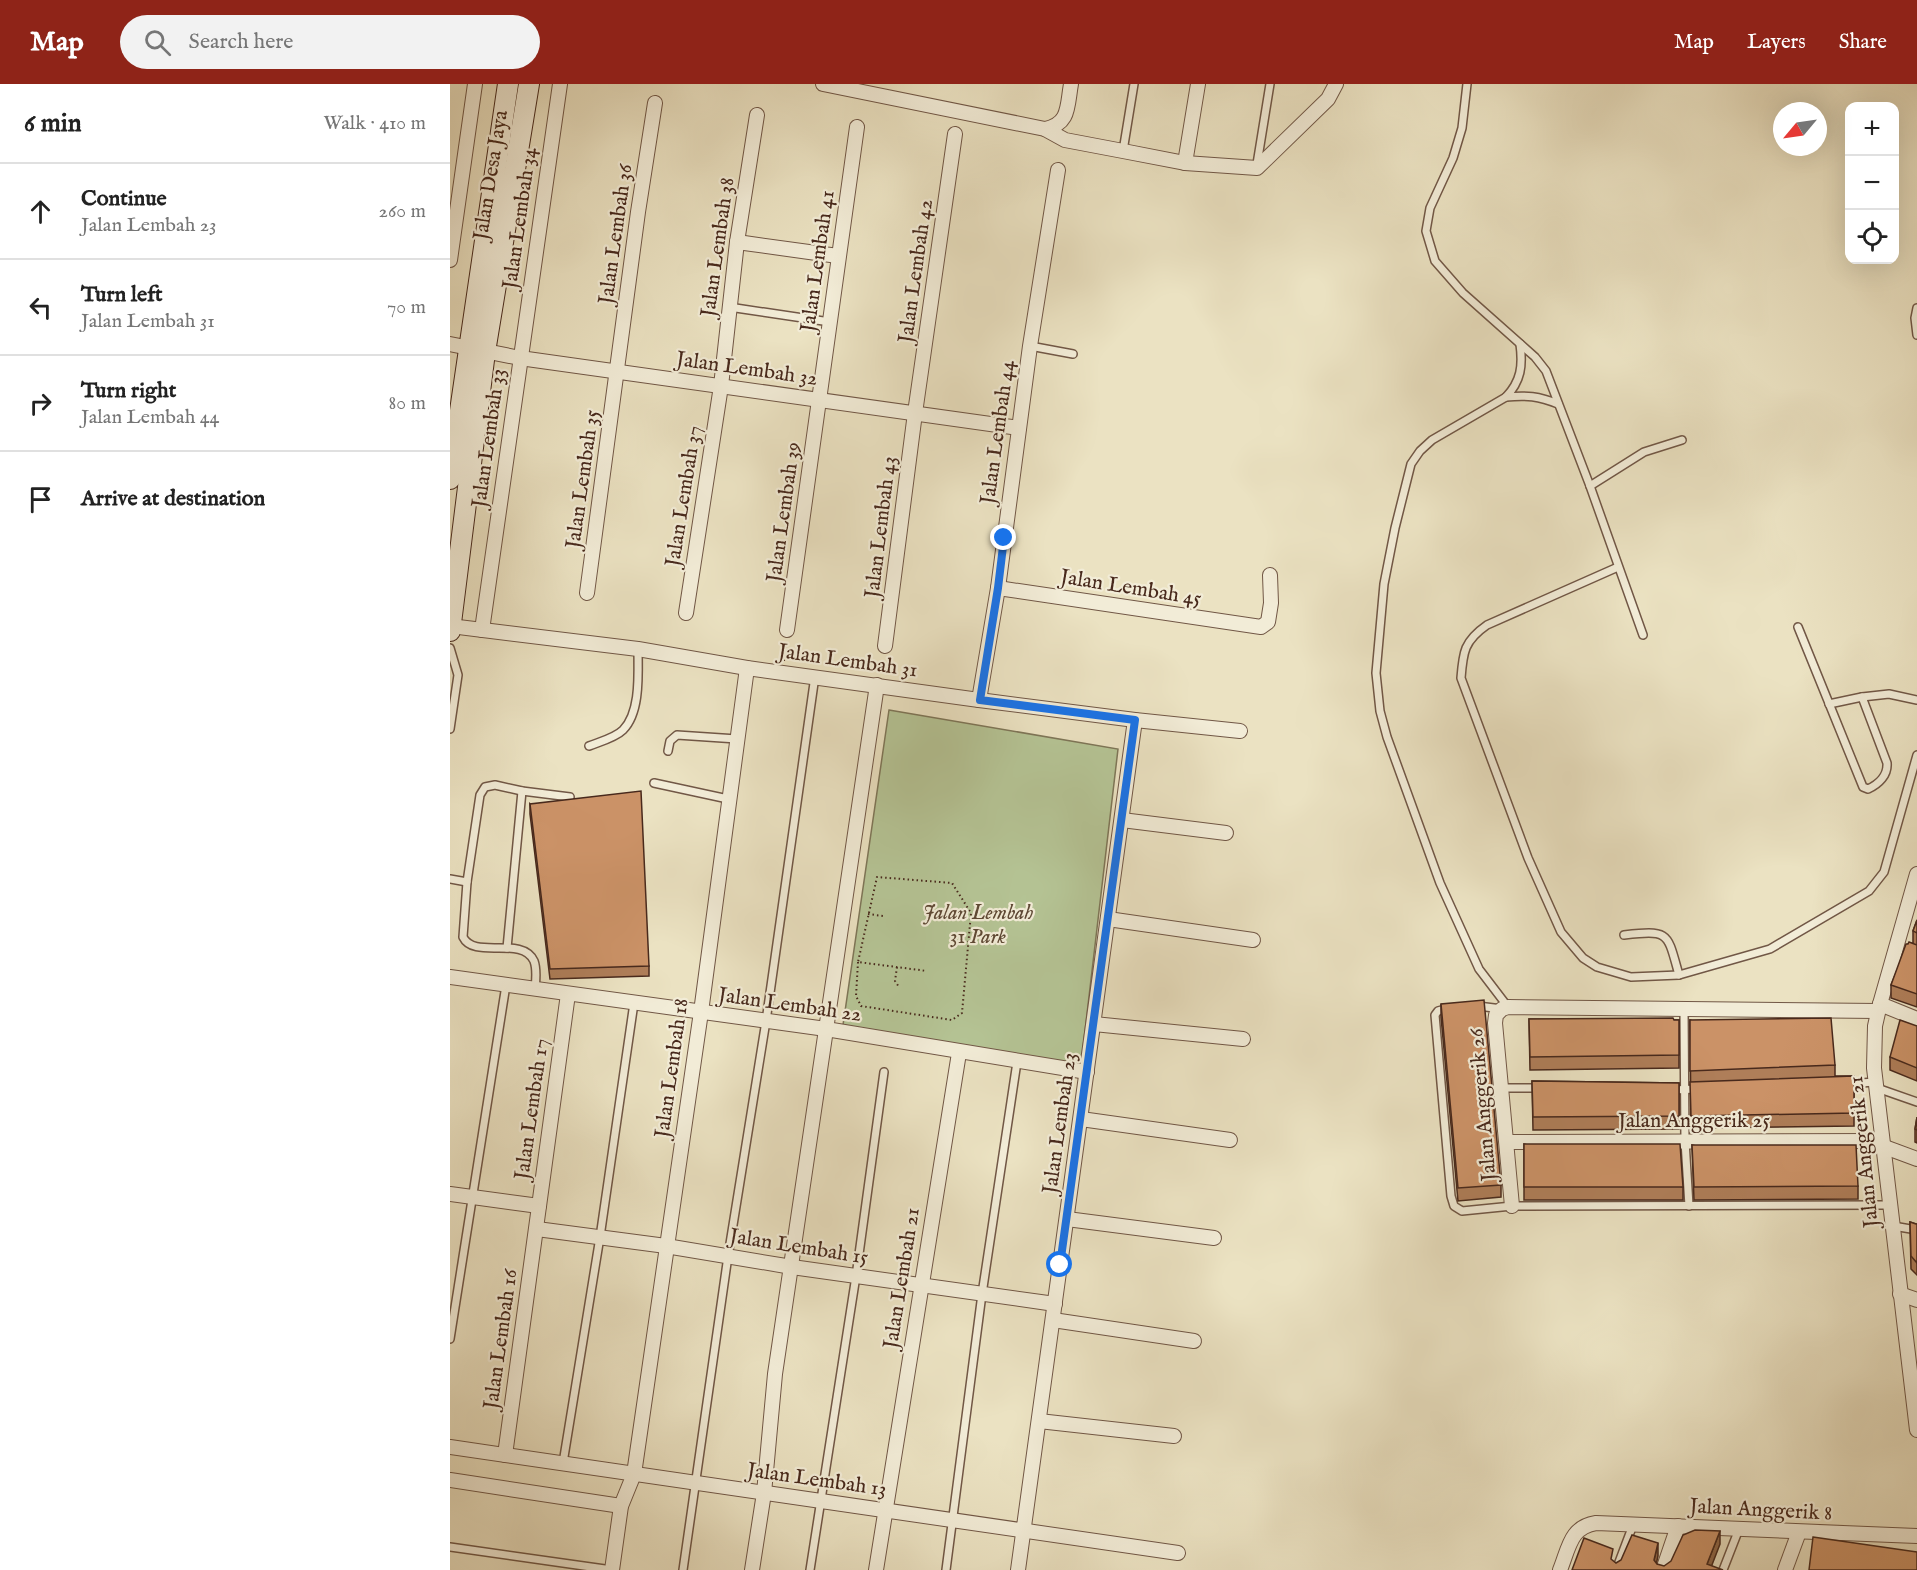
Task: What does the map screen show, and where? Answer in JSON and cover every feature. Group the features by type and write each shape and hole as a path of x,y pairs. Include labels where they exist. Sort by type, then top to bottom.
{"main road":[{"name":"Jalan Desa Jaya","path":"450,479 508,84"},
{"name":"Jalan Desa Jaya","path":"450,631 468,348 529,84"}],"street":[{"path":"450,260 475,84"},
{"name":"Jalan Lembah 34","path":"520,358 560,84"},
{"path":"824,84 842,85 1045,129 1065,140 1185,163 1257,168 1328,99 1336,84"},
{"path":"1045,129 1057,126 1064,119 1071,84"},
{"path":"1185,163 1198,84"},
{"name":"Jalan Lembah 36","path":"618,371 638,212 655,103"},
{"name":"Jalan Lembah 38","path":"721,386 737,242 757,115"},
{"name":"Jalan Lembah 41","path":"820,400 857,127"},
{"name":"Jalan Lembah 42","path":"915,413 956,134"},
{"name":"Jalan Lembah 44","path":"980,700 998,588 1030,346 1058,170"},
{"path":"737,242 838,256"},
{"name":"Jalan Lembah 32","path":"468,348 520,358 1019,428"},
{"name":"Jalan Lembah 33","path":"482,630 520,358"},
{"name":"Jalan Lembah 35","path":"587,592 618,371"},
{"name":"Jalan Lembah 37","path":"686,613 721,386"},
{"name":"Jalan Lembah 39","path":"787,630 820,400"},
{"name":"Jalan Lembah 43","path":"885,646 915,413"},
{"name":"Jalan Lembah 45","path":"998,588 1257,627 1265,625 1269,618 1272,590 1270,575"},
{"name":"Jalan Lembah 31","path":"450,626 638,649 747,668 980,700 1135,720 1240,730"},
{"name":"Jalan Lembah 18","path":"612,1570 621,1506 634,1474 701,1012 747,668"},
{"path":"752,1570 764,1493 776,1374 877,685"},
{"name":"Jalan Lembah 23","path":"1018,1570 1135,720"},
{"path":"1122,820 1226,833"},
{"name":"Jalan Anggerik 21","path":"1916,878 1902,946 1879,1007 1875,1026 1875,1085 1900,1294 1913,1373 1917,1430"},
{"path":"1108,919 1253,940"},
{"name":"Jalan Lembah 22","path":"450,977 826,1029 958,1053 1087,1072"},
{"name":"Jalan Lembah 17","path":"537,1229 568,994"},
{"path":"1505,1008 1879,1007 1917,1018"},
{"name":"Jalan Anggerik 26","path":"1505,1008 1496,1015 1495,1023 1512,1206"},
{"path":"1094,1024 1243,1039"},
{"name":"Jalan Lembah 21","path":"876,1570 958,1053"},
{"path":"1081,1119 1230,1140"},
{"name":"Jalan Anggerik 25","path":"1507,1142 1685,1141 1882,1144"},
{"path":"1882,1144 1917,1159"},
{"path":"450,1194 539,1206"},
{"path":"1067,1220 1214,1238"},
{"name":"Jalan Lembah 15","path":"537,1229 666,1246 792,1268 1055,1304"},
{"name":"Jalan Lembah 16","path":"505,1455 537,1229"},
{"path":"1900,1294 1917,1300"},
{"path":"1053,1320 1194,1341"},
{"path":"1039,1421 1174,1436"},
{"name":"Jalan Lembah 13","path":"450,1447 1178,1554"},
{"path":"450,1480 621,1506"},
{"name":"Jalan Anggerik 8","path":"1560,1570 1575,1532 1584,1525 1604,1523 1917,1536"},
{"path":"1663,1570 1678,1526"},
{"path":"1785,1570 1799,1532"}],"lane":[{"path":"1124,151 1134,84"},
{"path":"1257,168 1269,84"},
{"path":"1467,84 1462,128 1453,159 1430,208 1426,231 1435,261 1463,293 1534,357 1546,371 1643,635"},
{"path":"729,307 830,322"},
{"path":"1917,308 1915,318 1917,335"},
{"path":"1505,1008 1479,969 1440,883 1387,737 1380,711 1376,673 1384,584 1411,464 1432,440 1506,397 1514,389 1522,361 1520,344"},
{"path":"1030,346 1073,354"},
{"path":"1506,397 1528,395 1541,397 1558,404"},
{"path":"1590,486 1644,452 1682,441"},
{"path":"1618,567 1476,633 1463,652 1461,678 1528,858 1552,912 1570,945 1583,958 1597,967 1630,977 1679,975 1770,949 1869,891 1884,872 1917,755"},
{"path":"1798,627 1863,787 1868,789 1878,785 1888,770 1862,697"},
{"path":"450,648 458,675 450,729"},
{"path":"589,746 622,731 630,718 638,691 638,649"},
{"path":"683,1570 816,676"},
{"path":"1829,704 1889,694 1917,700"},
{"path":"668,751 670,741 677,735 737,739"},
{"path":"654,783 728,799"},
{"path":"536,989 536,969 533,959 525,951 474,946 465,941 462,932 467,882 482,790 495,785 570,797"},
{"path":"507,948 522,791"},
{"path":"450,879 467,882"},
{"path":"1624,935 1653,932 1665,936 1672,948 1679,975"},
{"path":"450,1339 506,985"},
{"path":"563,1464 600,1237 634,1003"},
{"path":"1469,1007 1505,1008"},
{"path":"1458,1008 1446,1008 1435,1015 1451,1196 1454,1206 1462,1210 1512,1206 1890,1205"},
{"path":"1684,1009 1685,1141 1689,1206"},
{"path":"946,1570 982,1294 1017,1062"},
{"path":"810,1570 856,1276 884,1072"},
{"path":"1839,1084 1875,1085 1917,1102"},
{"path":"1502,1088 1547,1089"},
{"path":"1661,1090 1708,1089"},
{"path":"1892,1226 1917,1230"},
{"path":"1616,1570 1633,1524"},
{"path":"1723,1570 1739,1529"},
{"path":"450,1547 612,1570"}],"path":[{"path":"782,672 787,630"},
{"path":"877,878 952,884 971,913 962,1013 952,1020 861,1006 856,996 858,962 877,878"},
{"path":"868,914 883,916"},
{"path":"858,962 927,971"},
{"path":"897,967 895,981 899,987"}],"green space":[{"name":"Jalan Lembah 31 Park","path":"889,710 1118,749 1081,1065 843,1025"}],"building":[{"path":"641,791 649,966 550,969 530,804"},
{"path":"1917,920 1917,933 1913,931"},
{"path":"1909,942 1917,945 1917,994 1891,985 1906,944"},
{"path":"1484,1000 1501,1185 1458,1188 1441,1004"},
{"path":"1673,1018 1679,1020 1679,1055 1530,1057 1529,1019"},
{"path":"1831,1018 1835,1065 1690,1071 1690,1020"},
{"path":"1900,1020 1917,1026 1917,1068 1890,1057"},
{"path":"1854,1076 1854,1113 1691,1116 1690,1082"},
{"path":"1532,1081 1679,1083 1679,1116 1533,1117"},
{"path":"1524,1144 1680,1144 1683,1187 1524,1187"},
{"path":"1692,1145 1856,1145 1858,1186 1694,1187"},
{"path":"1910,1222 1917,1224 1917,1263 1911,1256"},
{"path":"1695,1530 1720,1531 1707,1564 1723,1570 1572,1570 1584,1538 1613,1549 1611,1559 1616,1563 1621,1560 1632,1535 1658,1543 1654,1560 1657,1564 1664,1566 1671,1561 1683,1535"},
{"path":"1813,1537 1917,1552 1917,1570 1809,1570"}],"route":[{"path":"1004,538 980,700 1135,720 1060,1265"}]}
